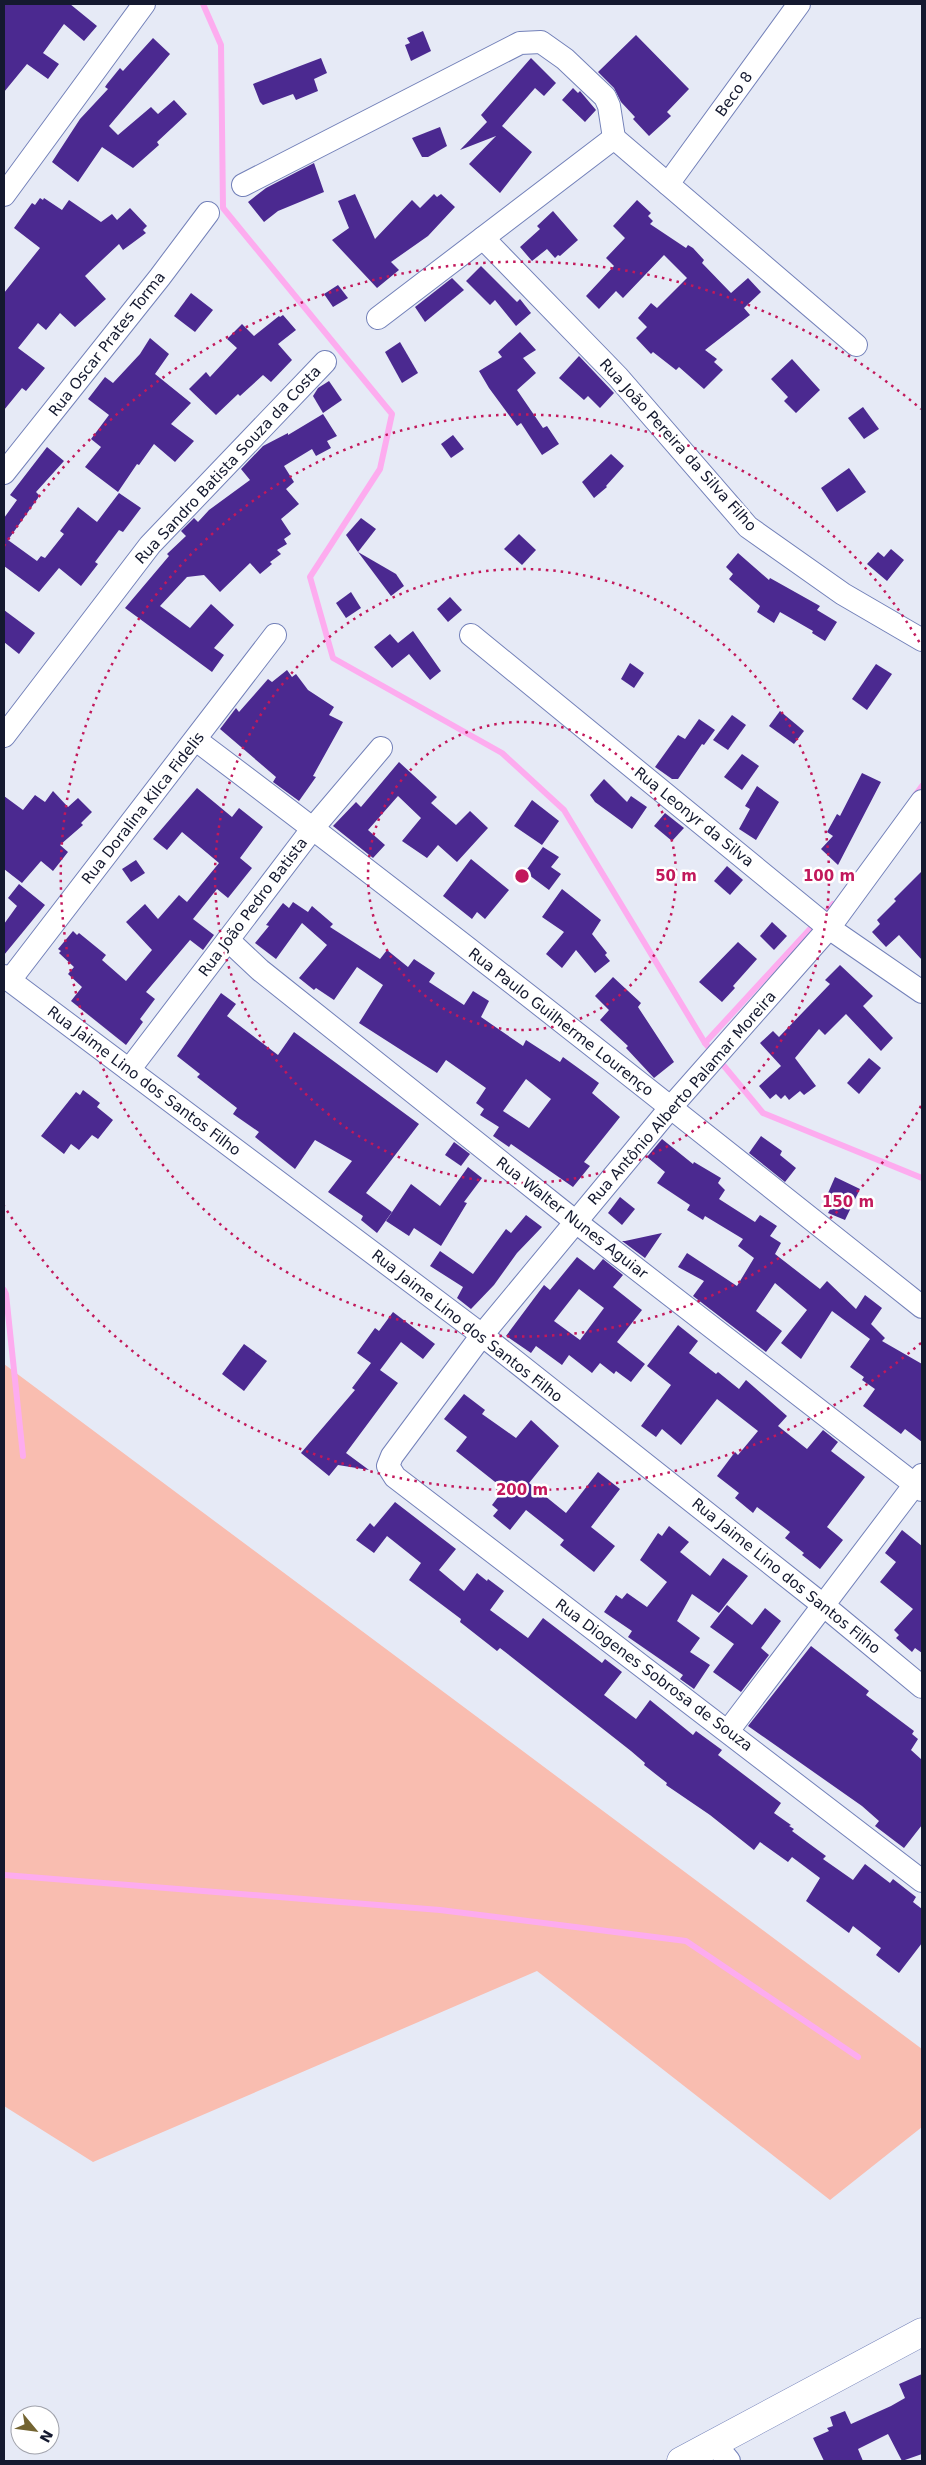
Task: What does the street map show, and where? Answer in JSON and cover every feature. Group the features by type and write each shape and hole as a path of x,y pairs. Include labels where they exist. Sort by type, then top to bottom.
{"main road":[{"path":"681,2461 722,2453 922,2332"}],"street":[{"path":"4,195 144,4"},
{"name":"Beco 8","path":"668,184 799,4"},
{"path":"243,185 520,44 541,42 566,59 605,97 609,106 614,138 856,345"},
{"path":"378,318 614,138"},
{"name":"Rua Oscar Prates Torma","path":"5,469 160,277 208,213"},
{"name":"Rua João Pereira da Silva Filho","path":"483,238 618,377 748,527 843,594 922,640"},
{"name":"Rua Sandro Batista Souza da Costa","path":"4,736 150,545 325,362"},
{"name":"Rua Doralina Kilca Fidelis","path":"7,978 196,740 275,635"},
{"name":"Rua Leonyr da Silva","path":"471,635 829,928 922,992"},
{"name":"Rua Paulo Guilherme Lourenço","path":"196,740 313,828 671,1107 922,1307"},
{"name":"Rua João Pedro Batista","path":"129,1070 313,828 381,748"},
{"name":"Rua Antônio Alberto Palamar Moreira","path":"388,1466 392,1456 482,1335 671,1107 829,928 920,810"},
{"name":"Rua Walter Nunes Aguiar","path":"228,940 260,970 576,1222 920,1483"},
{"name":"Rua Jaime Lino dos Santos Filho","path":"7,978 482,1335 823,1605 922,1687"},
{"name":"Rua Diogenes Sobrosa de Souza","path":"388,1466 396,1478 922,1881"},
{"path":"728,1731 823,1605 920,1483"}],"shaded area":[{"path":"4,1364 922,2049 922,2127 830,2200 537,1971 93,2162 4,2106"}],"building":[{"path":"4,4 70,4 97,26 84,41 64,24 43,53 59,64 48,79 27,64 4,92"},
{"path":"423,31 431,51 411,61 405,45 410,43 407,38"},
{"path":"636,35 689,89 667,112 671,116 649,136 633,119 635,117 621,102 614,88 598,72"},
{"path":"153,38 170,54 109,126 118,135 151,107 158,114 174,100 187,114 157,142 159,145 133,168 102,147 78,182 52,162 80,119 108,89 105,87 120,68 123,71"},
{"path":"321,58 327,73 314,79 318,91 296,100 293,94 263,105 260,102 253,84"},
{"path":"531,58 556,83 544,96 535,88 502,126 532,152 500,193 469,164 496,136 460,150 487,122 481,115"},
{"path":"573,88 578,93 580,91 596,110 585,122 562,100"},
{"path":"440,127 447,146 428,157 422,157 412,138"},
{"path":"314,163 324,192 278,211 264,222 248,202 266,188"},
{"path":"355,194 375,239 412,200 420,208 434,194 437,197 441,194 455,207 428,236 391,262 399,270 377,288 332,240 349,228 338,201"},
{"path":"40,198 43,200 44,198 62,210 69,200 101,222 112,214 117,220 130,208 147,226 143,230 146,233 123,250 119,244 85,276 106,299 75,327 60,313 46,330 38,323 18,348 45,368 26,391 22,388 4,410 4,293 40,248 14,228 32,203 35,205"},
{"path":"637,200 651,213 648,216 653,221 650,224 686,248 688,245 693,248 704,260 702,263 731,293 748,278 761,292 744,308 750,315 705,350 717,359 714,362 723,370 704,389 679,367 676,370 653,352 651,354 636,338 647,327 638,318 651,303 657,308 687,278 664,255 623,298 616,291 599,309 586,296 614,266 606,258 625,238 613,226"},
{"path":"553,211 578,240 560,256 558,255 555,258 547,249 532,261 520,247 540,229 537,226"},
{"path":"481,266 517,302 520,299 531,313 516,326 495,300 490,305 466,281"},
{"path":"452,278 464,290 425,322 415,307"},
{"path":"338,285 348,298 333,307 324,294"},
{"path":"191,293 213,310 195,332 174,316"},
{"path":"283,315 296,330 278,344 292,360 271,382 263,375 240,396 238,394 216,415 189,389 206,372 210,377 237,348 227,339 242,324 254,336 279,316"},
{"path":"520,332 536,350 523,358 536,373 517,390 543,428 547,426 559,444 542,455 521,423 517,426 479,371 502,357 498,352"},
{"path":"150,338 169,354 155,374 191,403 171,424 194,441 175,462 154,444 139,465 137,464 118,492 85,467 101,447 91,439 109,415 88,399 105,377 113,383 140,354"},
{"path":"400,342 418,373 402,383 385,352"},
{"path":"579,356 614,393 600,408 588,396 584,400 559,378"},
{"path":"792,359 820,390 796,413 784,401 788,397 771,379"},
{"path":"329,381 342,400 323,413 313,396 318,388"},
{"path":"863,407 879,429 864,439 848,418"},
{"path":"323,414 337,436 327,441 331,448 316,456 312,449 284,466 294,482 286,489 299,504 281,519 291,534 284,539 287,544 277,550 281,554 270,562 272,564 260,574 250,563 220,592 204,575 187,577 160,606 190,628 211,604 234,625 214,648 224,655 212,672 125,608 169,556 167,554 186,536 181,531 194,518 198,522 209,510 250,480 241,469 263,446 288,433 288,435"},
{"path":"453,435 464,449 451,458 441,444"},
{"path":"47,447 64,461 36,492 39,495 38,498 8,540 37,561 41,556 45,558 64,534 60,531 78,507 97,522 119,493 141,508 123,532 119,530 95,562 98,564 81,586 59,568 39,592 4,566 4,518 17,500 10,495"},
{"path":"611,454 624,466 607,487 594,498 582,482"},
{"path":"849,468 866,492 837,512 821,488"},
{"path":"361,518 376,529 358,552 346,535"},
{"path":"519,534 536,550 522,565 504,549"},
{"path":"891,549 904,560 887,581 867,564 878,552 884,557"},
{"path":"358,552 396,574 404,586 391,596"},
{"path":"738,553 769,580 770,578 820,606 817,610 837,622 825,641 812,633 813,631 780,612 774,623 757,612 760,606 729,579 733,574 726,567"},
{"path":"351,592 361,608 346,618 336,603"},
{"path":"450,597 462,610 448,622 437,609"},
{"path":"4,610 35,633 19,654 4,642"},
{"path":"413,631 441,671 430,680 409,654 392,668 374,647 390,634 398,643"},
{"path":"630,663 644,673 634,688 621,679"},
{"path":"876,664 892,674 867,710 852,699"},
{"path":"287,670 292,677 296,674 308,690 334,707 329,715 343,722 313,776 316,777 299,801 273,782 276,777 220,729 236,708 239,712 268,679 272,682"},
{"path":"780,711 804,731 794,744 769,726"},
{"path":"732,715 746,725 728,750 713,740"},
{"path":"699,719 715,730 704,745 702,744 678,779 672,779 655,767 678,735 685,739"},
{"path":"742,754 759,766 742,790 724,777"},
{"path":"399,762 437,797 431,803 456,825 470,811 488,828 457,862 438,845 427,858 402,841 421,818 398,796 368,830 385,845 373,858 333,826 356,802 361,807"},
{"path":"862,773 881,782 838,865 821,849 833,836 827,832 837,814 840,816"},
{"path":"604,779 627,802 631,796 647,807 632,829 595,802 590,795"},
{"path":"757,786 779,802 756,840 739,829 750,809 745,806"},
{"path":"197,788 232,817 239,808 263,827 240,858 252,868 228,898 217,889 193,919 214,935 203,950 190,940 146,992 155,999 140,1019 143,1022 126,1045 71,1001 82,987 68,974 74,967 59,953 61,951 58,949 73,931 77,935 79,933 106,955 102,960 126,981 152,950 126,922 145,904 158,919 179,895 187,902 219,863 182,832 167,850 153,839"},
{"path":"53,791 68,807 78,798 92,812 81,823 83,825 60,845 68,852 53,871 41,861 22,883 4,869 4,796 23,810 35,795 45,802"},
{"path":"532,800 559,821 542,845 514,826"},
{"path":"665,813 684,828 672,841 654,826"},
{"path":"543,847 559,857 551,867 561,874 549,890 525,872"},
{"path":"471,859 509,890 485,919 477,912 472,919 443,896"},
{"path":"136,860 145,873 131,882 122,869"},
{"path":"727,866 743,880 730,895 714,881"},
{"path":"922,871 922,960 899,935 886,947 872,932 880,924 877,920 896,901 894,899"},
{"path":"19,884 45,905 4,955 4,924 17,906 8,898"},
{"path":"562,889 601,920 592,934 607,953 605,955 610,961 595,973 576,950 562,968 546,954 564,932 542,917"},
{"path":"293,902 308,912 312,906 333,924 330,927 380,959 387,950 408,967 414,959 435,973 429,982 464,1005 473,991 489,1001 481,1017 523,1046 526,1040 560,1062 563,1057 599,1083 592,1093 620,1117 584,1162 590,1166 573,1187 511,1144 509,1147 493,1136 499,1127 480,1115 484,1109 476,1103 486,1088 446,1060 437,1073 359,1023 383,985 357,967 334,1000 316,988 314,990 299,978 327,945 302,923 276,959 255,943 269,926 266,925 283,903 289,908","holes":["526,1079 551,1099 529,1128 503,1111"]},
{"path":"772,922 787,936 774,950 760,936"},
{"path":"738,942 757,959 733,986 735,988 722,1002 699,982"},
{"path":"840,965 873,996 863,1006 893,1038 881,1051 846,1014 825,1035 819,1029 795,1058 816,1086 804,1095 800,1091 789,1100 785,1095 781,1099 776,1094 770,1099 759,1086 781,1066 760,1043 773,1031 779,1037 830,984 825,980"},
{"path":"613,977 641,1003 638,1007 674,1062 654,1078 626,1048 628,1046 600,1020 609,1010 595,996"},
{"path":"221,993 236,1004 227,1016 278,1055 294,1032 419,1124 366,1193 392,1212 377,1233 361,1220 363,1216 328,1192 352,1161 315,1140 295,1169 255,1137 259,1132 233,1114 237,1108 197,1077 200,1074 177,1056"},
{"path":"869,1058 881,1068 859,1094 847,1083"},
{"path":"83,1090 100,1103 97,1107 113,1120 98,1139 92,1135 79,1150 71,1144 64,1154 41,1136 76,1092 80,1095"},
{"path":"761,1136 782,1151 780,1155 796,1168 785,1182 749,1153"},
{"path":"662,1139 693,1164 694,1162 721,1178 718,1183 725,1190 719,1199 755,1222 760,1215 777,1226 770,1236 781,1243 775,1254 820,1289 827,1281 856,1309 865,1295 882,1308 871,1324 885,1338 882,1341 922,1364 922,1442 905,1429 901,1434 863,1406 875,1389 862,1380 864,1377 850,1367 870,1339 832,1311 801,1359 781,1343 807,1310 775,1283 756,1311 782,1331 766,1352 693,1296 704,1281 678,1267 687,1253 737,1286 754,1258 738,1246 743,1239 705,1216 703,1220 687,1210 690,1205 657,1183 665,1172 647,1157"},
{"path":"454,1142 470,1154 461,1166 445,1155"},
{"path":"468,1167 482,1178 464,1202 467,1203 441,1246 414,1228 409,1236 386,1221 411,1184 440,1206"},
{"path":"835,1177 860,1189 845,1220 828,1213 833,1204 825,1200"},
{"path":"620,1197 635,1209 622,1225 608,1213"},
{"path":"526,1215 542,1227 517,1253 494,1285 471,1309 457,1298 463,1287 430,1266 440,1251 473,1274 506,1229 511,1233"},
{"path":"662,1233 645,1258 622,1241 625,1241"},
{"path":"577,1257 594,1270 603,1259 623,1275 613,1287 642,1310 617,1342 645,1364 631,1382 616,1371 614,1374 600,1363 592,1373 569,1355 562,1365 536,1346 531,1353 506,1336 544,1285 550,1290","holes":["579,1289 604,1308 580,1340 554,1321"]},
{"path":"393,1312 435,1344 423,1359 401,1342 380,1370 398,1383 346,1453 369,1470 338,1465 329,1476 301,1453 355,1390 352,1388 371,1363 357,1353 375,1328 379,1331"},
{"path":"678,1325 698,1341 689,1353 716,1374 718,1372 739,1389 746,1380 787,1416 778,1426 807,1449 823,1430 838,1442 831,1451 865,1477 827,1527 843,1540 820,1569 785,1538 790,1532 757,1507 753,1513 735,1498 739,1493 717,1476 735,1452 738,1455 758,1431 717,1399 681,1445 662,1429 656,1437 641,1426 671,1385 647,1366"},
{"path":"244,1344 267,1361 244,1391 222,1374"},
{"path":"464,1394 485,1410 482,1414 516,1438 531,1420 559,1446 529,1483 566,1513 598,1472 620,1489 591,1527 615,1546 594,1572 560,1545 564,1540 526,1510 510,1530 493,1516 498,1510 492,1505 504,1489 456,1451 467,1437 444,1419"},
{"path":"395,1502 456,1549 439,1570 464,1591 477,1573 487,1581 488,1579 504,1591 490,1610 528,1638 543,1618 602,1663 605,1659 622,1672 604,1695 636,1719 650,1700 693,1735 696,1731 722,1750 718,1755 781,1803 774,1813 791,1825 789,1826 794,1829 792,1831 826,1856 823,1859 853,1880 865,1864 890,1883 893,1879 916,1897 913,1902 922,1909 922,1943 899,1973 876,1955 881,1948 853,1926 849,1933 806,1901 820,1878 792,1857 788,1862 760,1842 754,1850 710,1815 666,1785 667,1783 644,1765 645,1763 631,1751 500,1648 497,1651 460,1622 461,1619 409,1580 421,1563 387,1536 374,1553 356,1540 370,1523 374,1527"},
{"path":"669,1526 689,1542 680,1552 710,1576 723,1558 748,1576 719,1613 692,1594 677,1621 700,1638 690,1652 710,1665 694,1689 680,1679 683,1675 628,1637 632,1631 604,1612 616,1595 622,1599 627,1593 647,1607 667,1582 640,1560 658,1533 662,1536"},
{"path":"902,1530 922,1546 922,1653 915,1648 912,1652 896,1638 899,1635 894,1630 913,1609 880,1582 896,1562 885,1553"},
{"path":"727,1605 752,1625 765,1608 781,1621 761,1648 769,1655 741,1692 713,1672 734,1644 710,1627"},
{"path":"811,1646 869,1691 866,1695 914,1731 912,1734 918,1739 911,1750 922,1760 922,1825 904,1848 875,1826 879,1821 862,1806 748,1726"},
{"path":"922,2374 922,2454 902,2461 888,2434 858,2449 863,2461 824,2461 813,2438 829,2431 827,2428 833,2426 830,2417 845,2411 851,2424 891,2406 905,2398 899,2384"}],"waterway":[{"path":"203,4 221,45 223,208 392,414 380,469 310,577 333,658 502,753 564,810 705,1043 763,1113 922,1178"},
{"path":"914,797 922,786"},
{"path":"705,1043 833,904"},
{"path":"4,1290 6,1294 23,1456"},
{"path":"4,1875 440,1910 686,1941 858,2057"}]}
